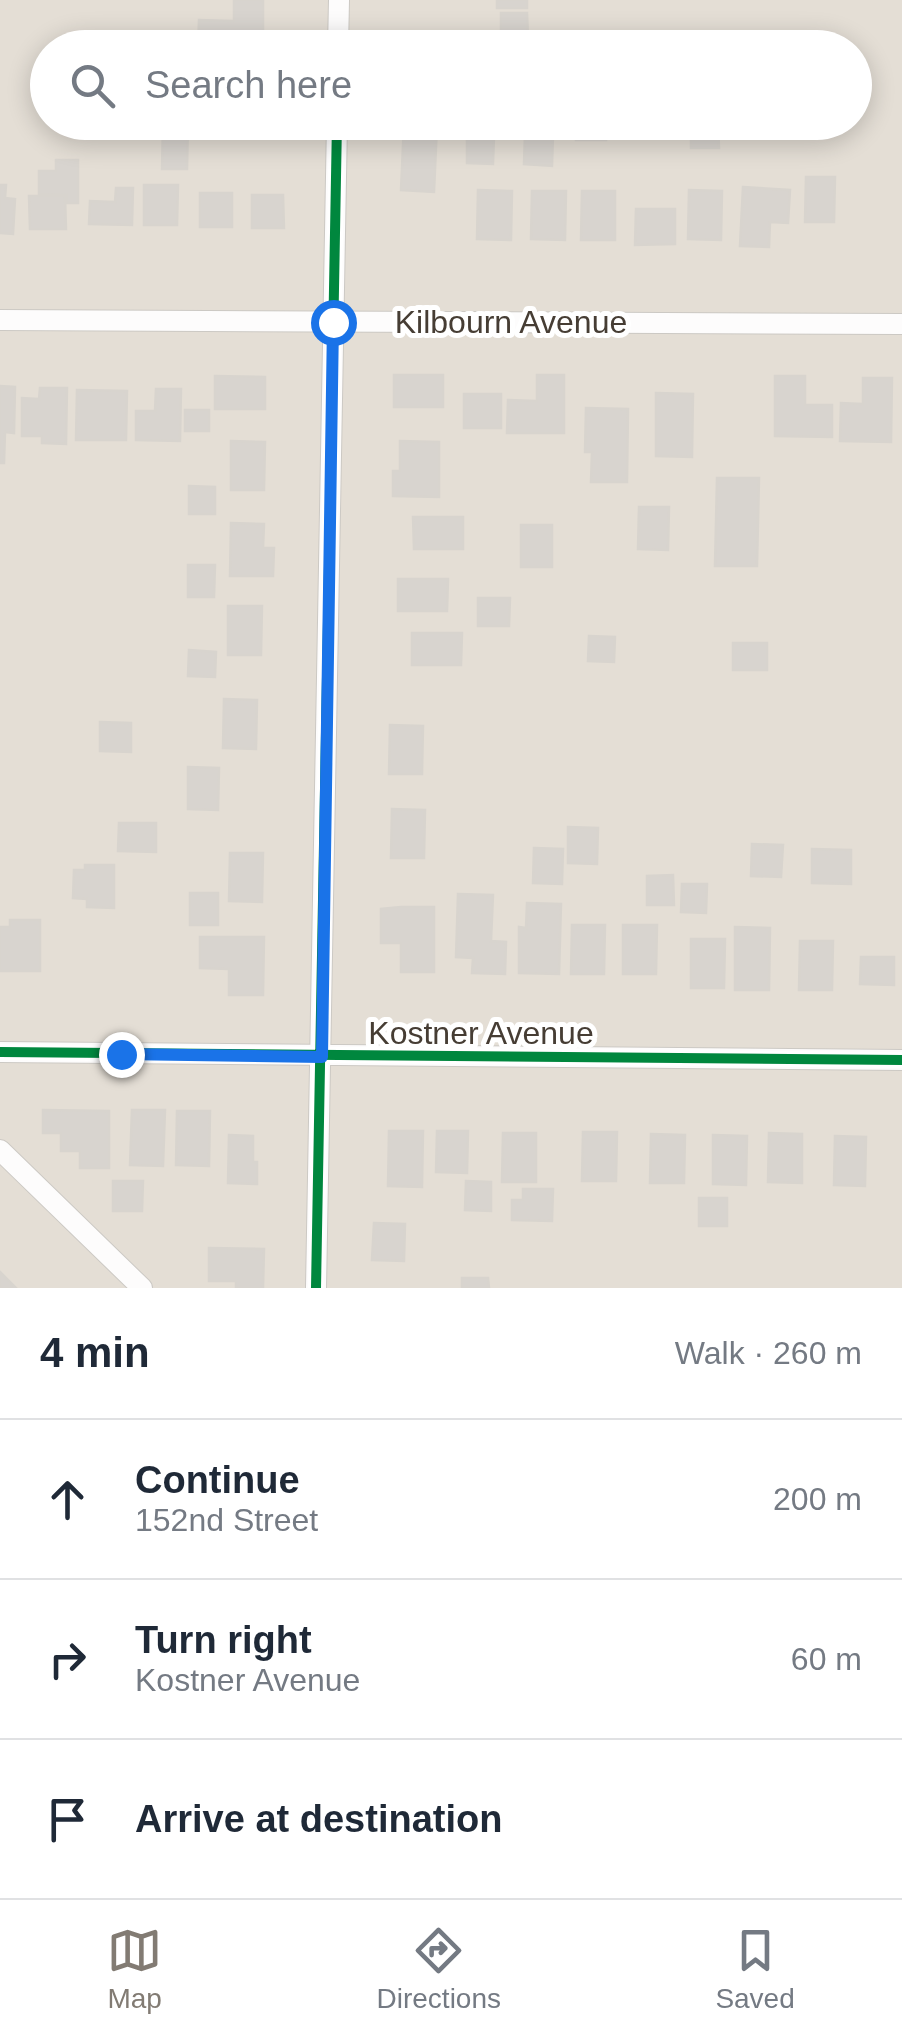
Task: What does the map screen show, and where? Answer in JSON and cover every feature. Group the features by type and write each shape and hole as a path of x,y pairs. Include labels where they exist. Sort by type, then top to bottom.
{"street":[{"path":"338,30 339,0"},
{"path":"316,1288 336,140"},
{"name":"Kilbourn Avenue","path":"0,320 902,324"},
{"name":"Kostner Avenue","path":"0,1052 902,1060"},
{"path":"0,1150 142,1288"}],"shaded area":[{"path":"0,0 902,0 902,1288 0,1288"}],"building":[{"path":"234,0 263,0 263,30 199,30 199,20 234,21"},
{"path":"497,0 527,0 527,8 497,8"},
{"path":"501,13 527,13 528,30 501,30"},
{"path":"163,140 188,140 187,169 162,169"},
{"path":"403,140 436,140 434,192 401,190"},
{"path":"467,140 494,140 493,164 467,163"},
{"path":"525,140 553,140 552,166 524,164"},
{"path":"691,140 719,140 719,148 691,148"},
{"path":"56,160 78,160 78,203 67,203 67,195 39,194 39,171 56,171"},
{"path":"806,177 835,177 834,222 805,222"},
{"path":"0,185 6,185 5,198 15,199 13,234 0,233"},
{"path":"144,185 178,185 177,225 144,225"},
{"path":"743,187 790,190 788,223 770,222 769,247 740,246"},
{"path":"116,188 133,188 132,225 89,224 90,201 115,202"},
{"path":"478,190 512,191 511,240 477,239"},
{"path":"689,190 722,191 721,240 688,239"},
{"path":"532,191 566,191 565,240 531,239"},
{"path":"582,191 615,191 615,240 581,240"},
{"path":"200,193 232,193 232,227 200,227"},
{"path":"252,195 283,195 284,228 252,228"},
{"path":"29,196 65,196 66,229 30,229"},
{"path":"636,209 675,209 675,244 635,245"},
{"path":"394,375 443,375 443,407 394,407"},
{"path":"537,375 564,375 564,433 507,433 508,400 537,401"},
{"path":"215,376 265,377 265,409 215,409"},
{"path":"775,376 805,376 805,405 832,405 832,437 775,436"},
{"path":"863,378 892,378 891,442 840,441 841,403 863,404"},
{"path":"0,386 15,387 14,433 5,432 4,463 0,463"},
{"path":"40,388 67,388 66,444 42,443 42,436 22,436 22,398 39,399"},
{"path":"156,389 181,389 180,441 136,440 136,411 155,411"},
{"path":"77,390 127,391 126,440 76,440"},
{"path":"656,393 693,394 692,457 656,456"},
{"path":"464,394 501,394 501,428 464,428"},
{"path":"586,408 628,409 627,482 591,482 592,452 585,452"},
{"path":"185,410 209,410 209,431 185,431"},
{"path":"231,441 265,442 264,490 231,490"},
{"path":"400,441 439,442 439,497 393,496 393,471 400,471"},
{"path":"717,478 759,478 757,566 715,566"},
{"path":"189,486 215,487 215,514 189,514"},
{"path":"639,507 669,507 668,550 638,549"},
{"path":"413,517 463,517 463,549 414,549"},
{"path":"231,523 264,524 263,548 274,548 273,576 230,576"},
{"path":"521,525 552,525 552,567 521,567"},
{"path":"188,565 215,565 214,597 188,597"},
{"path":"398,579 448,579 447,611 398,611"},
{"path":"478,598 510,598 509,626 478,626"},
{"path":"228,606 262,606 261,655 228,655"},
{"path":"412,633 462,633 461,665 412,665"},
{"path":"589,636 615,637 614,662 588,661"},
{"path":"733,643 767,643 767,670 733,670"},
{"path":"189,650 216,652 215,677 188,676"},
{"path":"224,699 257,700 256,749 223,748"},
{"path":"100,722 131,723 131,752 100,751"},
{"path":"390,725 423,726 422,774 389,774"},
{"path":"188,767 219,768 218,810 188,809"},
{"path":"392,809 425,810 424,858 391,858"},
{"path":"119,823 156,823 156,852 118,851"},
{"path":"568,827 598,828 597,864 568,863"},
{"path":"752,844 783,845 781,877 751,876"},
{"path":"534,848 563,849 562,884 533,883"},
{"path":"812,849 851,850 851,884 812,883"},
{"path":"230,853 263,853 262,902 229,901"},
{"path":"85,865 114,865 114,908 87,907 87,899 73,898 74,870 85,870"},
{"path":"673,875 674,905 647,905 647,876"},
{"path":"682,884 707,884 706,913 681,912"},
{"path":"190,893 218,893 218,925 190,925"},
{"path":"458,894 493,895 491,941 506,942 505,974 472,973 473,958 456,957"},
{"path":"527,903 561,904 559,974 519,973 519,927 526,928"},
{"path":"434,907 434,972 401,972 401,943 381,943 381,909"},
{"path":"10,920 40,920 40,971 0,971 0,927 10,927"},
{"path":"572,925 605,925 604,974 571,974"},
{"path":"623,925 657,925 656,974 623,974"},
{"path":"735,927 770,928 769,990 735,990"},
{"path":"200,937 264,937 263,995 229,995 229,969 200,968"},
{"path":"691,939 725,939 724,988 691,988"},
{"path":"800,941 833,941 832,990 799,990"},
{"path":"861,957 894,957 894,985 860,984"},
{"path":"43,1110 109,1111 109,1168 80,1168 80,1151 61,1151 61,1133 43,1133"},
{"path":"132,1110 165,1110 163,1166 130,1165"},
{"path":"177,1111 210,1111 209,1166 176,1165"},
{"path":"389,1131 423,1131 422,1187 388,1186"},
{"path":"437,1131 468,1131 467,1173 436,1172"},
{"path":"583,1132 617,1132 616,1181 582,1181"},
{"path":"503,1133 536,1133 536,1182 502,1182"},
{"path":"769,1133 802,1134 802,1183 768,1182"},
{"path":"651,1134 685,1135 684,1183 650,1183"},
{"path":"229,1135 253,1136 257,1184 228,1183"},
{"path":"713,1135 747,1136 746,1185 713,1184"},
{"path":"835,1136 866,1137 865,1186 834,1185"},
{"path":"113,1181 143,1181 142,1211 113,1211"},
{"path":"466,1181 491,1182 491,1211 465,1210"},
{"path":"523,1189 553,1189 552,1221 512,1220 512,1200 523,1200"},
{"path":"699,1198 727,1198 727,1226 699,1226"},
{"path":"374,1223 405,1224 404,1261 372,1260"},
{"path":"209,1248 264,1249 263,1288 236,1288 236,1281 209,1281"},
{"path":"0,1272 16,1288 0,1288"},
{"path":"462,1278 488,1278 489,1288 462,1288"}],"cycle path":[{"path":"316,1288 337,140"},
{"path":"0,1052 902,1060"}],"route":[{"path":"121,1054 322,1057 333,322"}]}
